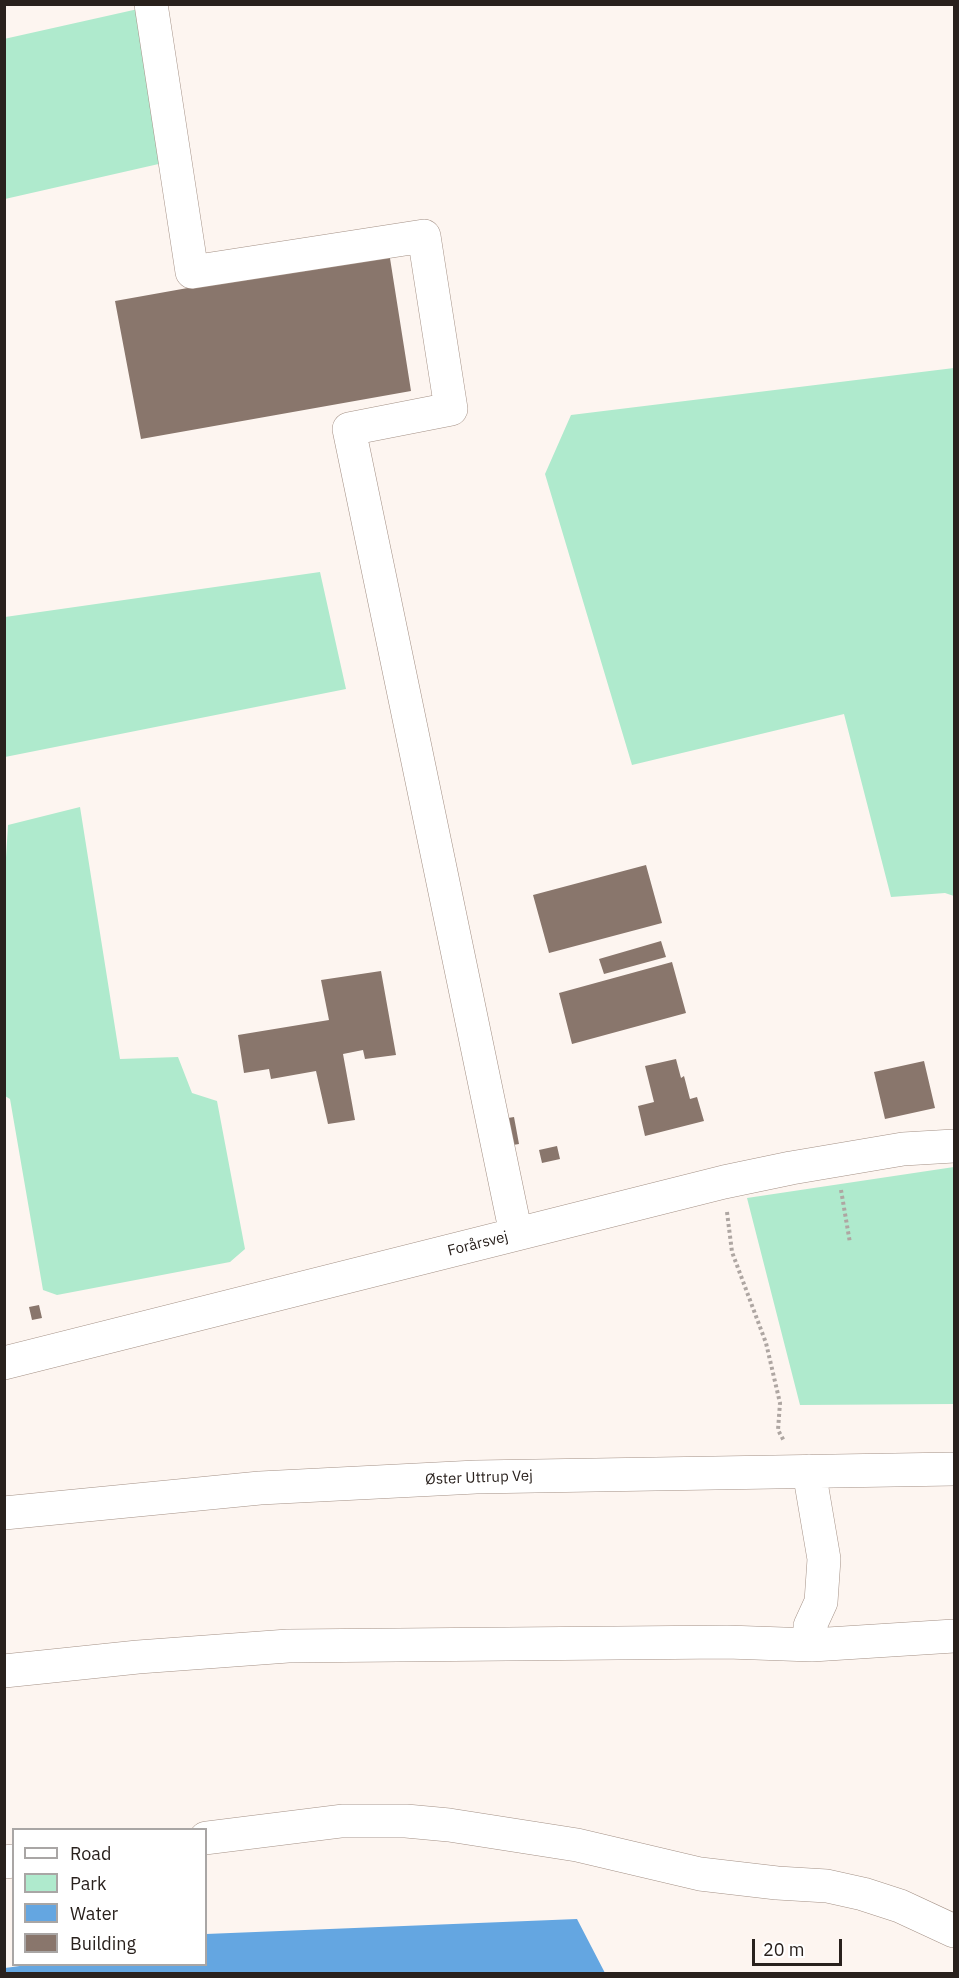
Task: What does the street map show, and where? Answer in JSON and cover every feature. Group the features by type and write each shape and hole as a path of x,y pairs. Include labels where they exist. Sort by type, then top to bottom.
{"street":[{"path":"151,4 192,272 424,236 451,409 349,429 516,1234"},
{"name":"Forårsvej","path":"4,1363 724,1182 903,1149 954,1146"},
{"name":"Øster Uttrup Vej","path":"4,1513 271,1487 476,1477 954,1468"},
{"path":"809,1471 824,1559 821,1602 810,1626 812,1645"},
{"path":"4,1671 138,1657 288,1646 727,1642 812,1645 954,1636"},
{"path":"207,1838 342,1821 406,1821 449,1825 577,1845 700,1874 827,1886 900,1906 954,1931"}],"path":[{"path":"835,1160 850,1243"},
{"path":"724,1182 732,1252 766,1343 780,1403 778,1430 786,1445 809,1471"}],"green space":[{"path":"138,9 163,163 5,199 4,39"},
{"path":"954,368 954,896 945,893 891,897 844,714 632,765 545,474 571,415"},
{"path":"320,572 346,689 5,757 5,617"},
{"path":"80,807 120,1059 178,1057 192,1093 217,1101 245,1249 230,1262 57,1295 43,1290 10,1099 5,1096 5,874 8,825"},
{"path":"954,1167 954,1404 800,1405 747,1198"}],"water":[{"path":"577,1919 605,1973 5,1973 5,1968 20,1966 207,1966 207,1934"}],"building":[{"path":"389,252 411,391 141,439 115,301"},
{"path":"646,865 662,923 549,953 533,895"},
{"path":"661,941 666,957 604,974 599,959"},
{"path":"672,962 686,1013 572,1044 559,993"},
{"path":"381,971 396,1055 365,1059 363,1050 343,1054 355,1120 328,1124 316,1071 271,1079 269,1069 244,1073 238,1035 329,1020 321,980"},
{"path":"676,1059 681,1078 684,1076 690,1099 697,1097 704,1121 645,1136 638,1106 654,1102 645,1066"},
{"path":"924,1061 935,1108 885,1119 874,1072"},
{"path":"514,1117 519,1144 507,1146 502,1119"},
{"path":"557,1146 560,1159 542,1163 539,1150"},
{"path":"39,1305 42,1318 32,1320 29,1307"}]}
